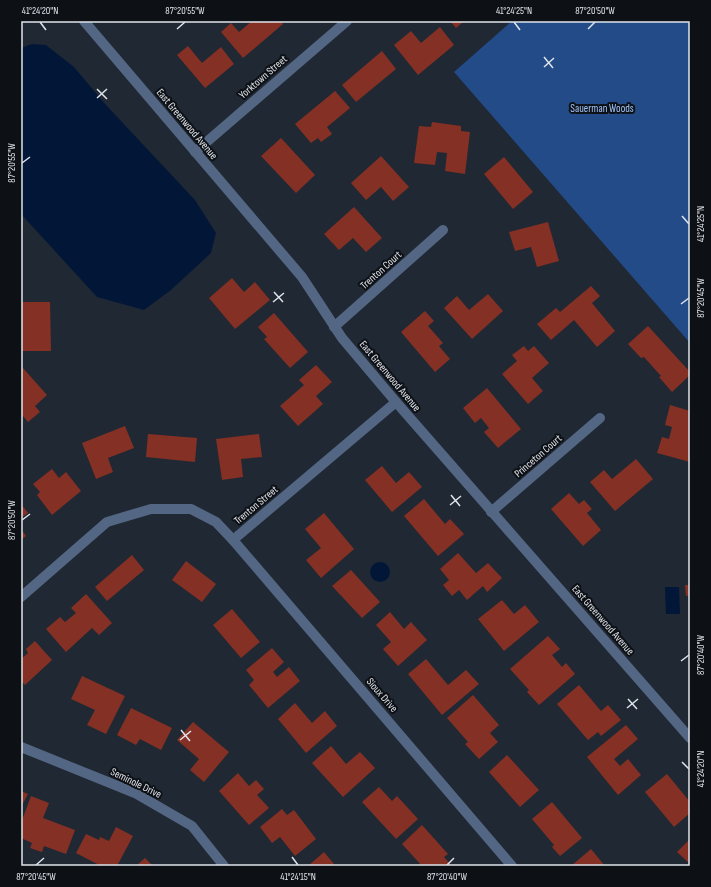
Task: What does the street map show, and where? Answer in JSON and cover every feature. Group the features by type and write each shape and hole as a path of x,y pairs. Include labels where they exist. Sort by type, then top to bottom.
{"street":[{"name":"East Greenwood Avenue","path":"84,21 302,277 342,338 396,402 690,738"},
{"name":"Yorktown Street","path":"195,152 347,21"},
{"name":"Trenton Court","path":"334,327 443,230"},
{"name":"Trenton Street","path":"21,597 107,522 151,509 191,509 216,522 233,540 396,402"},
{"name":"Princeton Court","path":"491,512 600,418"},
{"name":"Sioux Drive","path":"233,540 512,866"},
{"name":"Seminole Drive","path":"21,747 135,793 192,826 224,866"}],"green space":[{"name":"Sauerman Woods","path":"512,21 690,21 690,343 454,72"}],"shaded area":[{"path":"32,44 46,45 74,67 106,105 195,200 216,233 211,253 171,290 144,310 97,297 21,214 21,48"},
{"path":"380,562 387,565 390,572 387,579 380,582 373,579 370,572 373,565"},
{"path":"665,587 679,587 680,614 666,614"}],"building":[{"path":"252,21 281,21 283,24 243,58 221,32 231,23 239,32"},
{"path":"450,21 464,21 456,28"},
{"path":"440,27 454,45 418,75 394,45 411,31 421,43"},
{"path":"188,46 202,63 221,47 234,64 205,88 177,55"},
{"path":"382,51 396,69 356,102 342,85"},
{"path":"335,91 350,108 327,127 332,134 321,142 318,138 311,143 295,124"},
{"path":"432,122 461,126 461,131 470,132 465,174 445,171 447,153 437,152 435,165 414,163 419,126 431,127"},
{"path":"281,138 315,175 296,193 261,156"},
{"path":"381,156 409,187 393,201 381,187 366,200 351,183"},
{"path":"504,157 533,192 513,209 484,174"},
{"path":"354,207 382,238 366,252 353,238 339,250 324,234"},
{"path":"548,222 559,261 537,267 531,247 515,251 509,232"},
{"path":"232,278 244,292 255,282 270,300 235,329 209,298"},
{"path":"591,286 600,296 592,303 615,331 597,347 574,320 551,340 537,324 556,308 560,312"},
{"path":"488,294 503,311 472,339 444,308 457,296 469,310"},
{"path":"21,302 50,302 51,351 21,351"},
{"path":"425,311 434,321 428,326 443,343 439,346 450,359 435,372 401,332"},
{"path":"274,313 308,352 290,368 264,339 267,337 258,327"},
{"path":"648,326 690,372 690,375 672,392 659,377 661,376 644,357 641,358 628,344"},
{"path":"524,346 528,351 534,346 549,363 532,378 543,391 528,404 502,374 517,361 512,355"},
{"path":"316,365 332,382 316,396 323,404 298,426 280,406 304,385 299,380"},
{"path":"23,368 47,395 35,406 40,412 28,422 23,416 21,419 21,370"},
{"path":"487,388 521,429 498,448 484,432 489,428 481,418 475,423 463,408"},
{"path":"670,405 690,411 690,462 657,453 662,437 669,439 672,427 665,425"},
{"path":"125,426 134,448 108,458 113,472 96,479 82,443"},
{"path":"148,434 197,438 195,462 146,457"},
{"path":"259,434 262,457 241,459 243,477 222,480 216,439"},
{"path":"636,459 653,479 615,511 590,482 604,470 612,479"},
{"path":"382,466 396,483 409,472 422,487 392,512 365,480"},
{"path":"52,469 59,478 66,472 81,491 52,515 37,495 40,492 33,484"},
{"path":"569,493 579,504 584,500 592,509 587,513 601,530 583,546 551,509"},
{"path":"424,499 445,524 450,519 464,534 438,556 404,516"},
{"path":"21,504 28,513 21,518"},
{"path":"324,513 354,549 321,578 306,560 321,548 305,529"},
{"path":"21,529 26,536 21,540"},
{"path":"458,553 476,573 488,563 502,578 487,592 483,586 467,600 459,590 452,596 443,585 449,580 440,569"},
{"path":"132,555 144,570 107,601 95,587"},
{"path":"186,561 216,584 202,602 172,580"},
{"path":"351,570 380,602 362,618 332,586"},
{"path":"685,585 690,585 690,595 686,596"},
{"path":"86,594 112,623 99,635 92,628 66,652 46,629 60,617 65,622 76,613 71,608"},
{"path":"502,600 514,614 525,605 539,622 504,651 478,619"},
{"path":"232,609 260,642 241,658 213,625"},
{"path":"390,612 404,629 411,622 427,640 398,666 383,649 391,642 376,625"},
{"path":"548,636 560,649 552,655 562,667 566,663 575,674 539,705 527,692 529,690 510,669"},
{"path":"35,641 52,660 25,685 21,681 21,659 28,653 26,649"},
{"path":"272,648 284,662 273,672 277,677 289,667 300,681 268,708 249,685 254,680 246,670"},
{"path":"426,659 448,685 466,670 479,684 442,715 408,674"},
{"path":"82,676 125,696 106,734 87,725 95,710 71,699"},
{"path":"579,685 601,711 608,705 621,720 601,736 598,732 588,740 557,704"},
{"path":"473,695 499,725 490,733 498,742 479,759 465,744 468,742 447,718"},
{"path":"295,703 312,723 325,711 337,726 306,753 278,719"},
{"path":"131,708 172,728 161,750 140,739 136,745 117,735"},
{"path":"193,722 229,752 204,782 190,770 199,759 177,740"},
{"path":"626,725 638,739 614,759 620,766 628,759 641,775 618,795 587,757"},
{"path":"331,746 346,764 360,752 375,768 343,797 312,763"},
{"path":"507,755 539,790 520,807 489,772"},
{"path":"238,773 249,786 256,780 264,789 257,795 269,808 249,825 219,791"},
{"path":"667,774 690,802 690,813 674,827 645,792"},
{"path":"379,787 392,801 397,796 418,819 396,839 362,802"},
{"path":"21,791 28,794 21,807"},
{"path":"31,796 49,803 43,818 75,830 66,854 44,846 42,852 30,848 32,843 21,838 21,823"},
{"path":"552,802 582,838 560,856 552,847 554,845 532,819"},
{"path":"282,809 287,815 294,810 316,839 295,856 280,837 272,843 260,827"},
{"path":"422,825 448,854 444,857 452,866 422,866 402,844"},
{"path":"116,827 133,836 117,866 101,866 76,853 86,834 99,840 100,837 109,841"},
{"path":"690,839 690,864 677,852"},
{"path":"591,849 605,866 571,866"},
{"path":"324,852 334,864 331,866 308,866"},
{"path":"145,858 153,866 136,866"}]}
